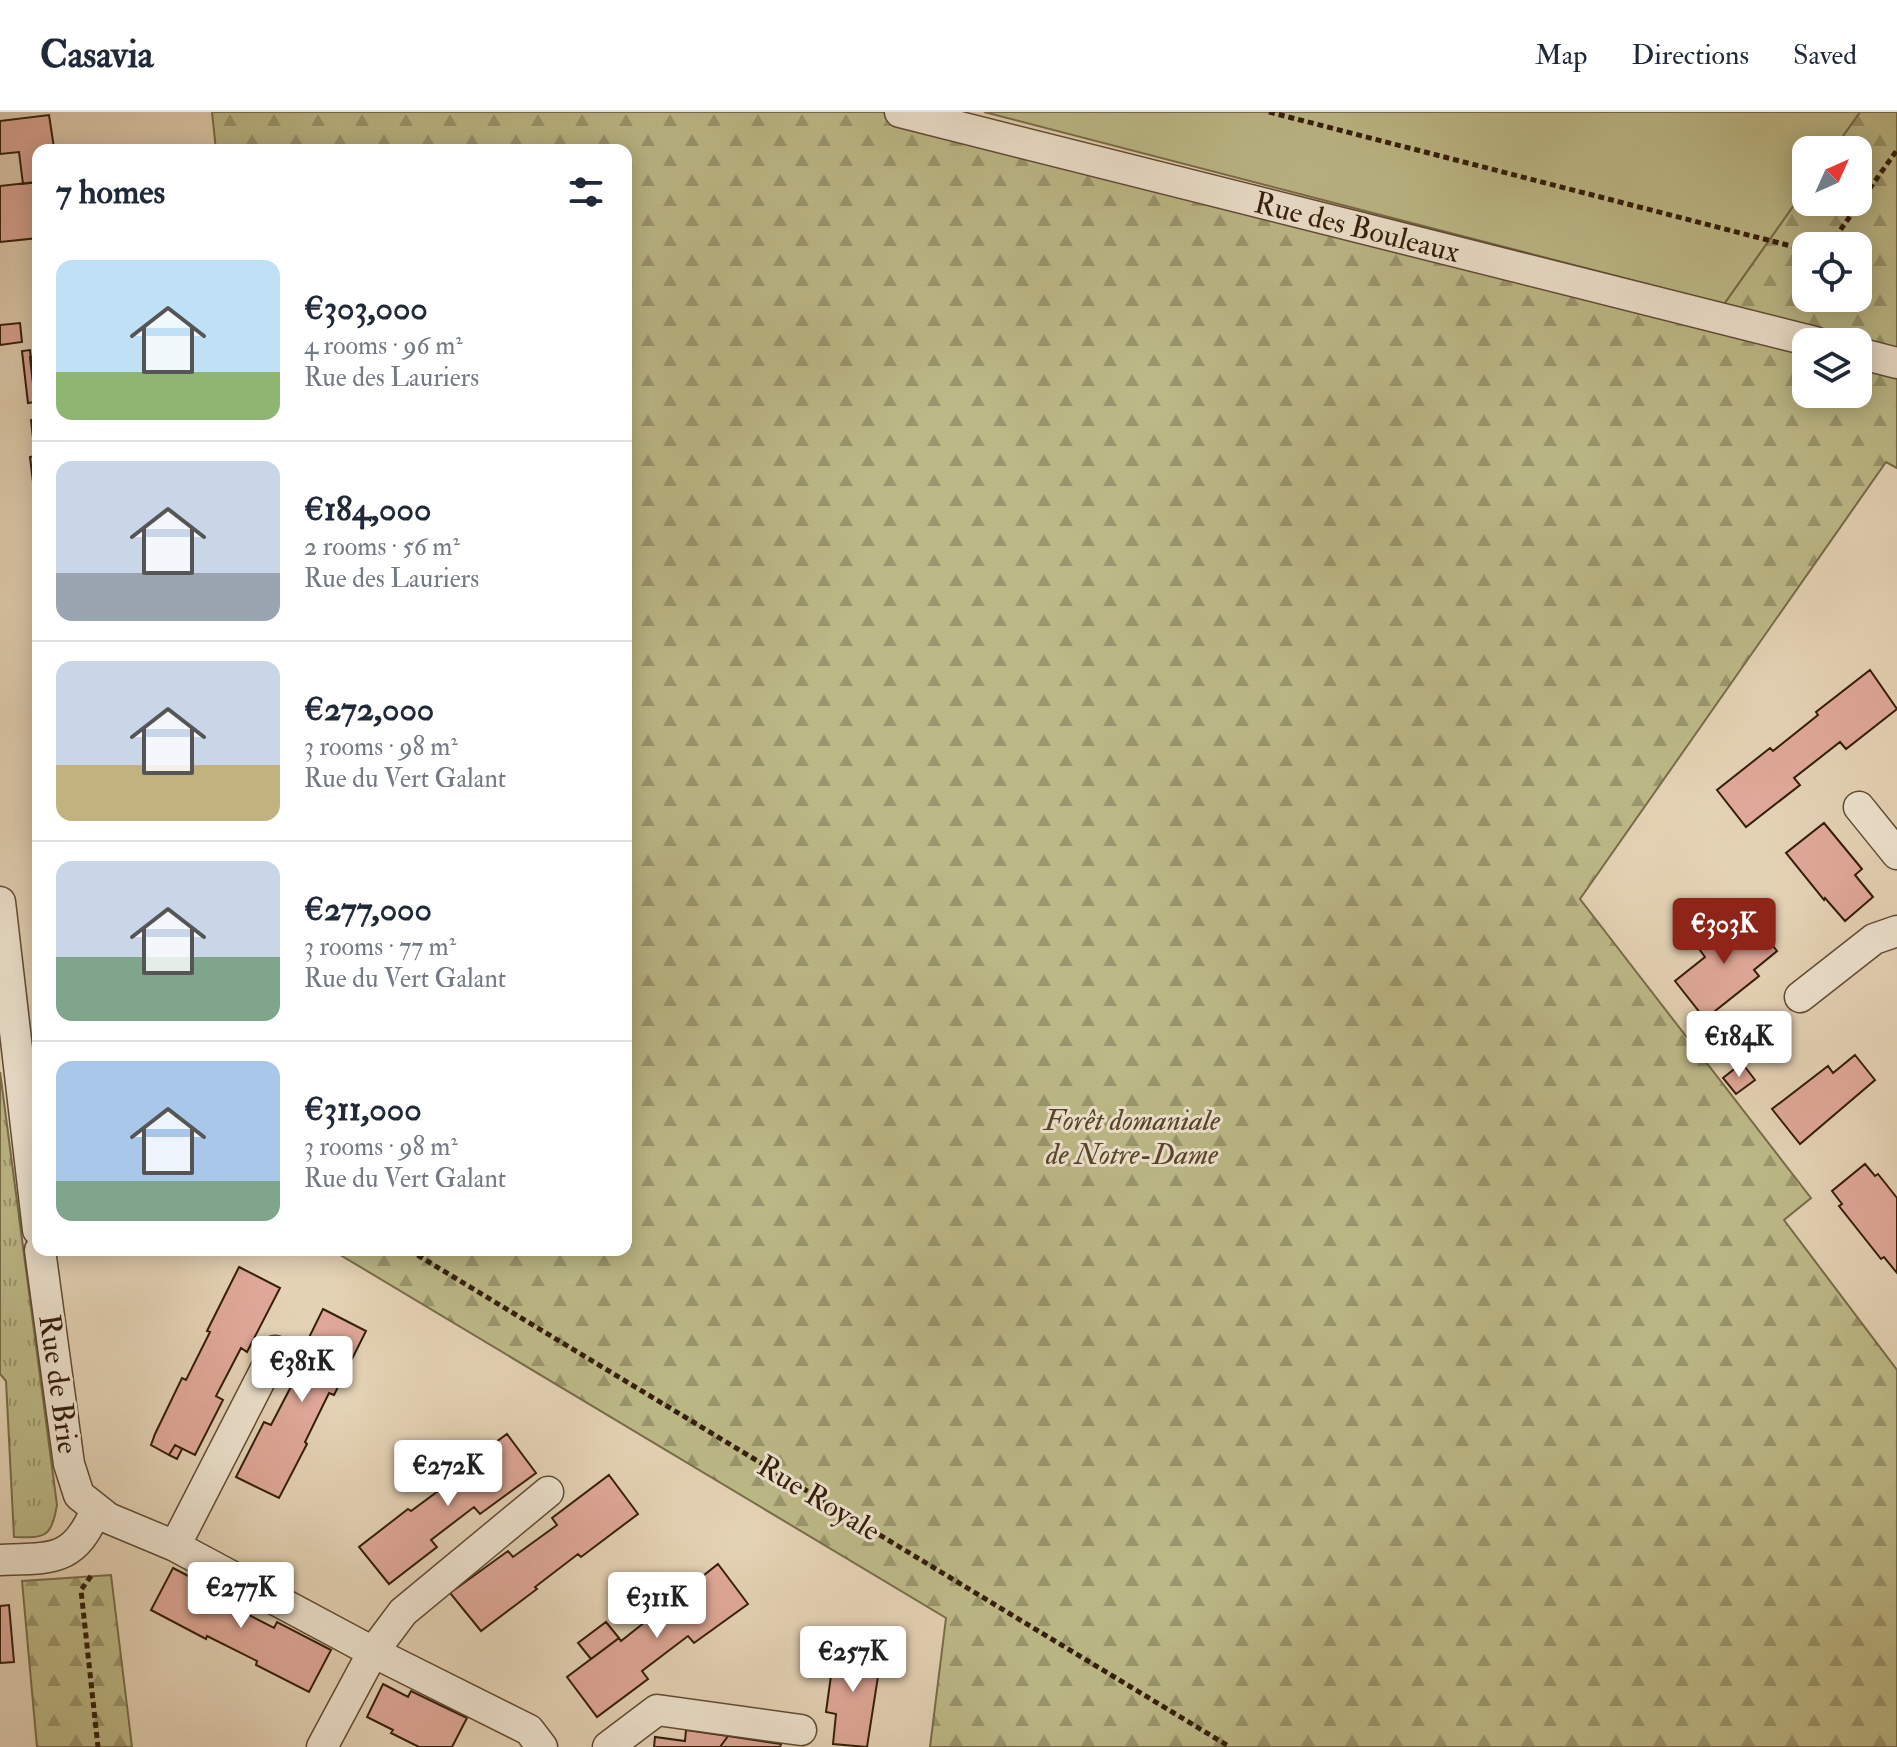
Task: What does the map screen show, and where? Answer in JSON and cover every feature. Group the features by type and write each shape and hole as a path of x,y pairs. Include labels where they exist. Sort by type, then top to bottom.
{"street":[{"name":"Rue des Bouleaux","path":"900,112 1792,336"},
{"path":"1872,357 1897,363"},
{"path":"1859,807 1897,854"},
{"path":"0,902 7,1007 32,1187"},
{"path":"1800,997 1874,939 1897,931"},
{"name":"Rue de Brie","path":"41,1256 69,1464 79,1495 96,1510"},
{"path":"175,1546 275,1351"},
{"path":"322,1747 373,1652 403,1612 548,1492"},
{"path":"0,1560 59,1555 76,1546 86,1534 96,1510 175,1546 373,1652 529,1730 542,1747"},
{"path":"608,1747 657,1710 801,1730"}],"path":[{"path":"1269,112 1792,246"},
{"path":"1839,232 1897,150"},
{"name":"Rue Royale","path":"419,1256 1230,1747"},
{"path":"76,1546 94,1560 95,1571 81,1590 98,1747"}],"green space":[{"name":"Forêt domaniale de Notre-Dame","path":"212,112 900,112 1723,317 1724,304 1792,208 1792,216 1872,216 1872,136 1843,136 1860,112 1897,112 1897,468 1886,462 1580,899 1811,1198 1784,1220 1897,1370 1897,1747 930,1747 946,1618 342,1256 632,1256 632,144 215,144"},
{"path":"984,112 1860,112 1843,136 1792,136 1792,208 1724,304"},
{"path":"0,1072 57,1505 49,1530 33,1537 14,1537 6,1381 0,1374"},
{"path":"111,1575 132,1747 37,1747 22,1581"}],"building":[{"path":"49,115 53,144 32,144 32,183 23,184 19,152 0,154 0,121"},
{"path":"32,182 32,239 0,242 0,186"},
{"path":"20,323 22,342 0,345 0,325"},
{"path":"30,350 32,402 28,403 22,351"},
{"path":"1870,670 1897,709 1846,749 1840,742 1794,778 1800,785 1746,827 1717,790 1770,748 1773,751"},
{"path":"1824,823 1862,869 1855,875 1873,897 1845,921 1786,853"},
{"path":"1716,918 1733,941 1755,923 1777,951 1754,970 1759,976 1705,1019 1675,981 1705,957 1691,938"},
{"path":"1855,1055 1875,1080 1800,1144 1772,1109 1828,1066 1833,1073"},
{"path":"1742,1063 1755,1080 1736,1094 1723,1078"},
{"path":"1865,1164 1875,1176 1878,1174 1897,1198 1897,1273 1884,1257 1881,1259 1839,1206 1842,1204 1832,1191"},
{"path":"239,1267 280,1288 247,1352 241,1348 216,1396 223,1400 195,1455 175,1445 169,1455 151,1445 155,1434 182,1378 186,1380"},
{"path":"323,1309 366,1331 334,1395 329,1393 279,1498 236,1477 264,1422 271,1425 296,1377 291,1374"},
{"path":"507,1434 536,1473 480,1514 474,1507 431,1540 437,1547 389,1584 359,1547 408,1509 411,1511 453,1480 450,1476"},
{"path":"175,1445 182,1449 177,1459 169,1455"},
{"path":"609,1475 638,1514 581,1557 578,1554 481,1631 450,1593 508,1551 513,1557 557,1525 552,1518"},
{"path":"718,1564 748,1604 694,1643 688,1636 642,1671 648,1679 597,1717 567,1677 619,1638 621,1641"},
{"path":"173,1568 227,1596 224,1602 274,1628 277,1622 331,1650 309,1692 256,1665 257,1661 151,1610"},
{"path":"9,1605 14,1662 0,1663 0,1606"},
{"path":"606,1622 619,1638 591,1659 578,1643"},
{"path":"835,1646 882,1651 867,1747 833,1744 836,1714 826,1712"},
{"path":"383,1684 408,1697 411,1691 467,1718 452,1747 419,1747 367,1717"},
{"path":"686,1730 728,1736 720,1747 654,1747 655,1737 685,1741"},
{"path":"728,1736 781,1744 780,1747 720,1747"}]}
